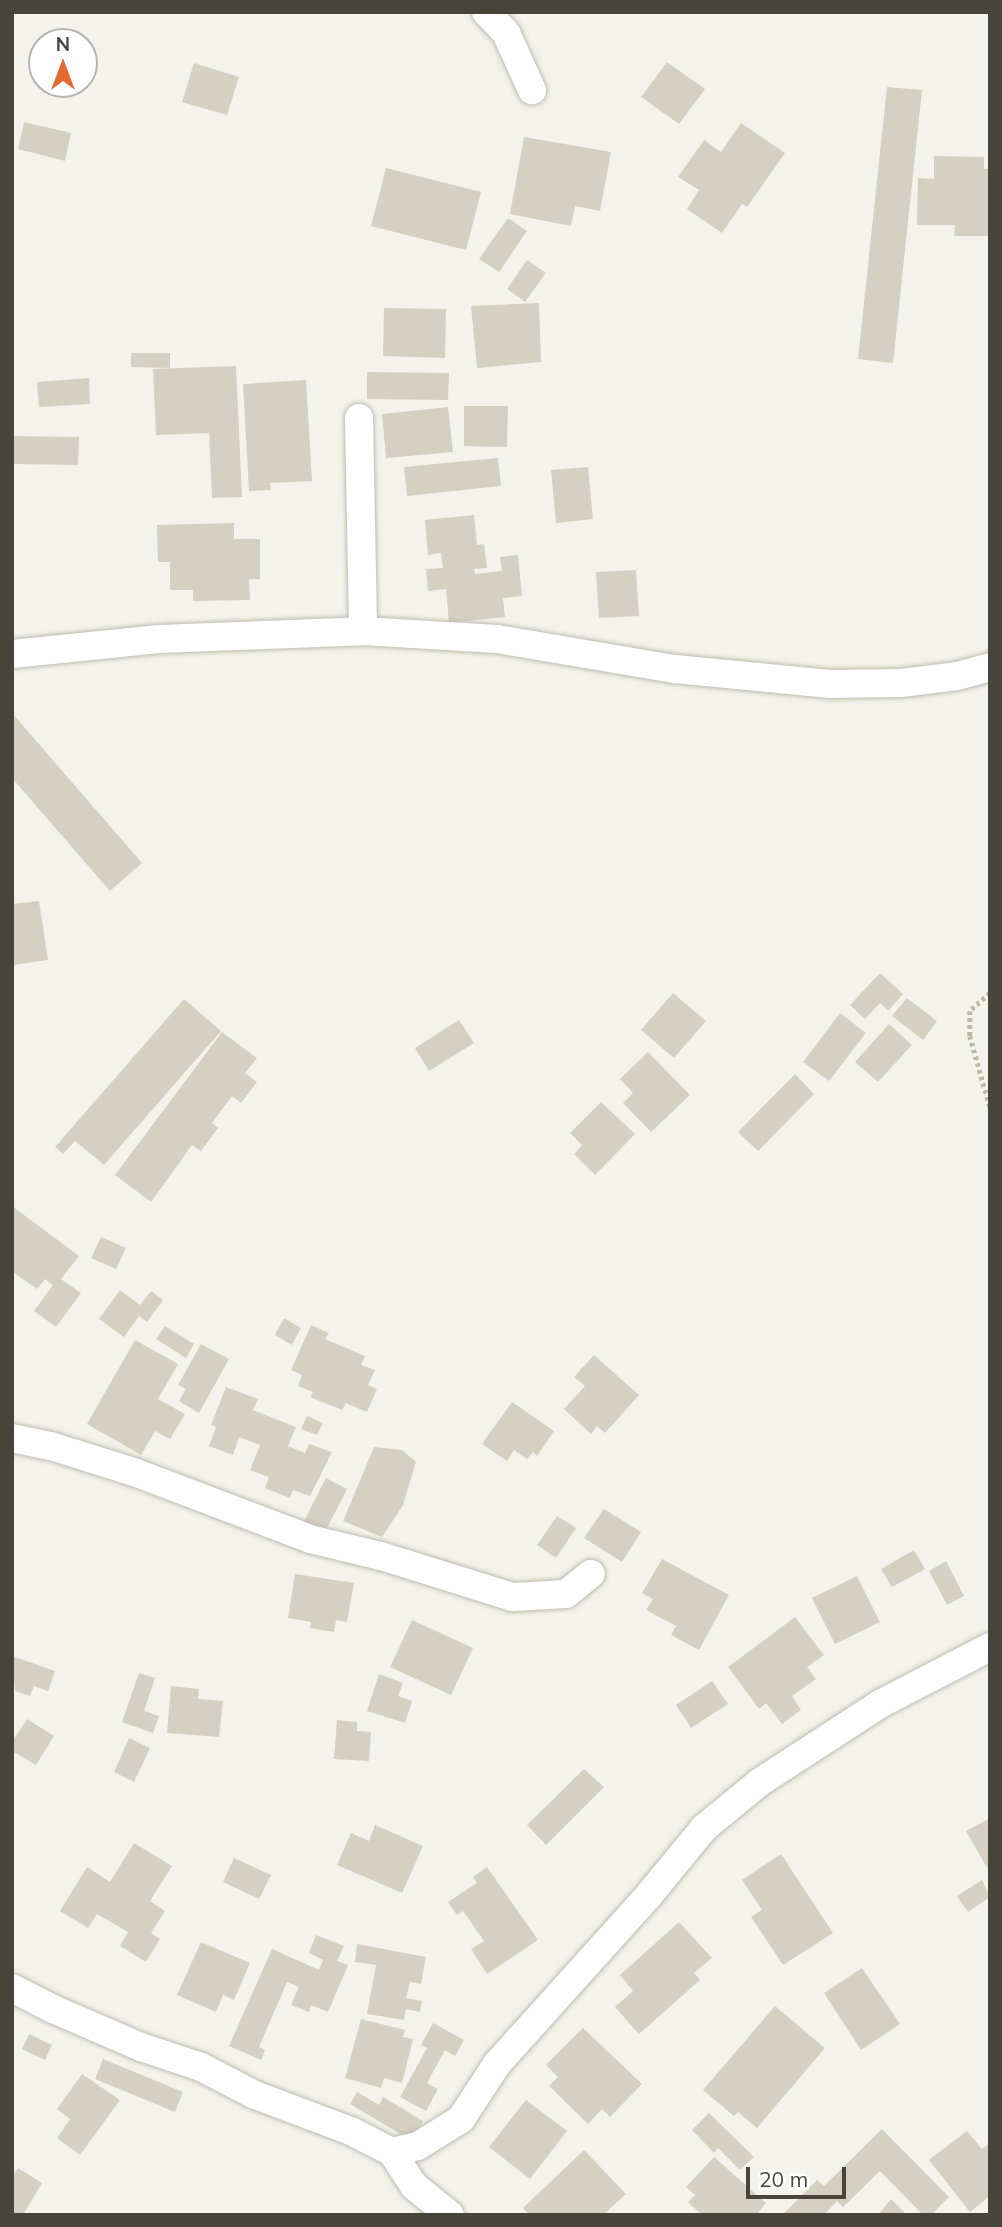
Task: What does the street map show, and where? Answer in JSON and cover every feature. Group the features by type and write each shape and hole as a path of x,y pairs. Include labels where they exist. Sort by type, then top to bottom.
{"street":[{"path":"486,12 506,33 532,90"},
{"path":"359,418 363,631"},
{"path":"12,654 159,639 363,631 496,639 675,669 830,684 901,683 957,676 990,667"},
{"path":"12,1438 51,1446 134,1472 310,1539 381,1556 513,1597 566,1594 591,1574"},
{"path":"392,2152 418,2146 461,2119 496,2064 649,1895 704,1828 760,1782 880,1704 990,1647"},
{"path":"12,1988 53,2010 141,2047 201,2067 255,2095 330,2123 392,2152 414,2186 450,2215"}],"path":[{"path":"990,993 970,1012 970,1036 990,1107"}],"building":[{"path":"667,62 705,89 679,124 641,97"},
{"path":"194,63 239,77 227,115 182,102"},
{"path":"887,87 922,90 893,363 858,359"},
{"path":"24,122 71,133 65,161 18,149"},
{"path":"741,123 785,153 747,207 742,204 722,233 687,209 699,190 678,177 704,140 721,152"},
{"path":"524,137 611,152 600,211 575,206 571,226 510,214"},
{"path":"934,156 984,157 984,169 990,169 990,236 954,236 955,225 917,225 918,178 934,179"},
{"path":"386,168 481,192 466,250 371,226"},
{"path":"508,218 527,231 499,272 479,259"},
{"path":"527,260 546,273 525,302 507,289"},
{"path":"539,303 541,362 477,368 471,306"},
{"path":"384,308 446,309 445,358 383,356"},
{"path":"131,353 170,353 170,368 131,367"},
{"path":"236,366 242,497 212,498 209,433 156,435 153,369"},
{"path":"367,372 449,373 448,400 367,399"},
{"path":"89,378 90,404 39,407 37,382"},
{"path":"306,380 312,481 270,483 271,490 249,491 243,384"},
{"path":"464,406 508,406 507,447 464,446"},
{"path":"448,407 453,452 386,458 382,414"},
{"path":"12,436 79,437 78,465 12,464"},
{"path":"498,458 501,486 407,496 404,467"},
{"path":"588,467 593,519 556,523 551,470"},
{"path":"474,515 477,545 484,544 487,568 474,569 475,574 502,571 500,557 518,555 522,596 503,598 505,617 449,623 446,589 428,591 426,569 443,568 441,553 428,555 425,520"},
{"path":"234,523 234,539 260,539 260,579 249,579 250,600 193,601 193,590 170,590 170,562 158,562 157,525"},
{"path":"636,570 639,616 599,618 596,572"},
{"path":"12,713 142,863 110,891 12,778"},
{"path":"39,901 48,960 14,965 12,904"},
{"path":"880,973 903,994 888,1011 880,1003 865,1019 850,1005"},
{"path":"673,993 706,1021 674,1058 641,1030"},
{"path":"907,998 937,1021 923,1040 892,1016"},
{"path":"184,999 221,1031 104,1165 75,1141 63,1154 55,1147"},
{"path":"840,1013 866,1033 829,1081 803,1062"},
{"path":"459,1020 474,1043 429,1071 415,1048"},
{"path":"889,1024 912,1045 878,1082 855,1062"},
{"path":"222,1032 257,1058 245,1073 257,1082 241,1103 232,1096 212,1123 218,1128 201,1151 192,1145 151,1202 115,1175"},
{"path":"648,1052 690,1095 651,1132 623,1103 633,1093 620,1079"},
{"path":"795,1074 814,1094 758,1151 738,1132"},
{"path":"601,1102 635,1134 595,1175 574,1154 582,1145 570,1133"},
{"path":"12,1206 79,1256 61,1279 81,1293 56,1327 34,1311 53,1285 45,1279 37,1289 14,1273 12,1275"},
{"path":"101,1237 126,1248 116,1269 91,1258"},
{"path":"120,1290 140,1305 151,1291 163,1300 147,1322 139,1316 124,1337 99,1319"},
{"path":"284,1318 301,1328 292,1345 275,1335"},
{"path":"311,1325 329,1333 325,1339 365,1356 361,1365 375,1370 368,1385 377,1389 367,1412 346,1403 342,1410 310,1397 313,1392 298,1386 302,1375 291,1370"},
{"path":"165,1326 194,1344 186,1358 156,1339"},
{"path":"135,1340 178,1364 158,1399 185,1414 170,1439 155,1431 141,1455 87,1424"},
{"path":"201,1344 229,1359 199,1413 179,1401 186,1389 178,1385"},
{"path":"594,1355 639,1395 605,1433 597,1426 591,1434 564,1409 585,1386 574,1377"},
{"path":"226,1387 258,1399 253,1410 296,1427 288,1446 305,1453 309,1444 332,1452 310,1496 293,1490 290,1498 265,1488 269,1477 250,1470 260,1445 239,1437 233,1455 209,1446 216,1427 211,1425"},
{"path":"512,1402 554,1431 537,1456 533,1452 527,1459 514,1450 507,1461 482,1444"},
{"path":"307,1416 323,1423 317,1435 301,1429"},
{"path":"374,1447 402,1450 416,1462 403,1505 382,1537 343,1521"},
{"path":"326,1478 347,1489 325,1532 304,1521"},
{"path":"604,1509 641,1532 622,1562 584,1538"},
{"path":"557,1516 576,1528 556,1558 537,1545"},
{"path":"914,1550 925,1569 892,1587 881,1569"},
{"path":"662,1559 729,1595 699,1650 671,1635 676,1626 646,1610 653,1599 642,1593"},
{"path":"946,1561 964,1596 947,1605 929,1571"},
{"path":"295,1574 354,1583 347,1622 336,1620 334,1632 310,1628 311,1622 288,1618"},
{"path":"857,1576 880,1622 835,1644 812,1598"},
{"path":"795,1617 824,1655 807,1667 816,1679 792,1696 801,1710 782,1724 766,1703 759,1709 728,1667"},
{"path":"412,1620 473,1648 451,1695 390,1667"},
{"path":"12,1656 55,1671 48,1691 34,1686 30,1696 15,1691"},
{"path":"139,1673 155,1678 144,1711 159,1716 153,1733 122,1722"},
{"path":"379,1674 403,1683 398,1696 412,1701 405,1723 367,1711"},
{"path":"712,1681 728,1704 691,1728 676,1705"},
{"path":"171,1686 199,1689 198,1699 223,1701 219,1737 167,1733"},
{"path":"27,1719 54,1736 36,1765 12,1751 12,1742"},
{"path":"337,1720 357,1722 357,1731 371,1732 369,1761 334,1759"},
{"path":"129,1738 150,1748 134,1782 114,1772"},
{"path":"584,1769 604,1787 546,1845 527,1825"},
{"path":"990,1818 990,1873 966,1831"},
{"path":"375,1825 423,1846 402,1893 337,1865 351,1833 369,1841"},
{"path":"134,1843 172,1866 150,1901 165,1911 151,1933 160,1939 146,1962 120,1946 128,1932 97,1914 88,1928 60,1911 87,1867 110,1882"},
{"path":"781,1854 833,1933 783,1965 751,1917 762,1910 742,1880"},
{"path":"234,1858 271,1875 259,1899 223,1882"},
{"path":"487,1867 538,1940 487,1974 471,1949 484,1941 463,1911 457,1915 448,1902 477,1883 473,1877"},
{"path":"982,1880 990,1897 968,1912 957,1896"},
{"path":"679,1922 712,1958 694,1973 700,1980 639,2034 615,2007 633,1991 620,1975"},
{"path":"316,1935 344,1946 337,1961 348,1965 328,2012 311,2005 309,2012 291,2005 299,1987 287,1982 259,2047 265,2050 261,2060 229,2046 272,1949 319,1970 323,1960 309,1953"},
{"path":"201,1942 250,1963 234,2000 223,1995 216,2012 177,1995"},
{"path":"357,1944 426,1957 421,1984 410,1982 406,1998 422,2001 420,2012 406,2009 404,2020 367,2014 376,1965 355,1962"},
{"path":"862,1968 900,2024 861,2050 824,1993"},
{"path":"775,2006 825,2048 757,2128 738,2112 734,2116 703,2090"},
{"path":"361,2019 405,2030 403,2037 413,2039 402,2083 384,2078 381,2088 345,2078"},
{"path":"433,2023 464,2040 455,2056 445,2050 427,2083 438,2089 426,2111 400,2097 427,2048 421,2045"},
{"path":"583,2028 642,2084 610,2117 602,2109 588,2124 549,2086 558,2077 546,2065"},
{"path":"29,2034 52,2045 45,2060 22,2049"},
{"path":"103,2059 183,2092 175,2112 95,2079"},
{"path":"82,2074 120,2100 80,2155 57,2138 70,2119 57,2109"},
{"path":"357,2092 379,2105 383,2097 423,2121 412,2141 350,2104"},
{"path":"526,2100 567,2131 530,2179 489,2147"},
{"path":"709,2113 754,2157 740,2170 718,2148 714,2153 692,2130"},
{"path":"882,2129 949,2197 931,2215 923,2215 880,2171 843,2207 837,2201 824,2215 782,2215 817,2180 824,2186"},
{"path":"967,2131 982,2149 990,2143 990,2196 970,2212 929,2160"},
{"path":"584,2150 626,2194 603,2215 529,2215 523,2208"},
{"path":"714,2157 766,2203 756,2215 702,2215 688,2202 695,2195 686,2187"},
{"path":"18,2168 42,2183 23,2215 12,2215 12,2177"},
{"path":"891,2199 907,2215 878,2215"}]}
